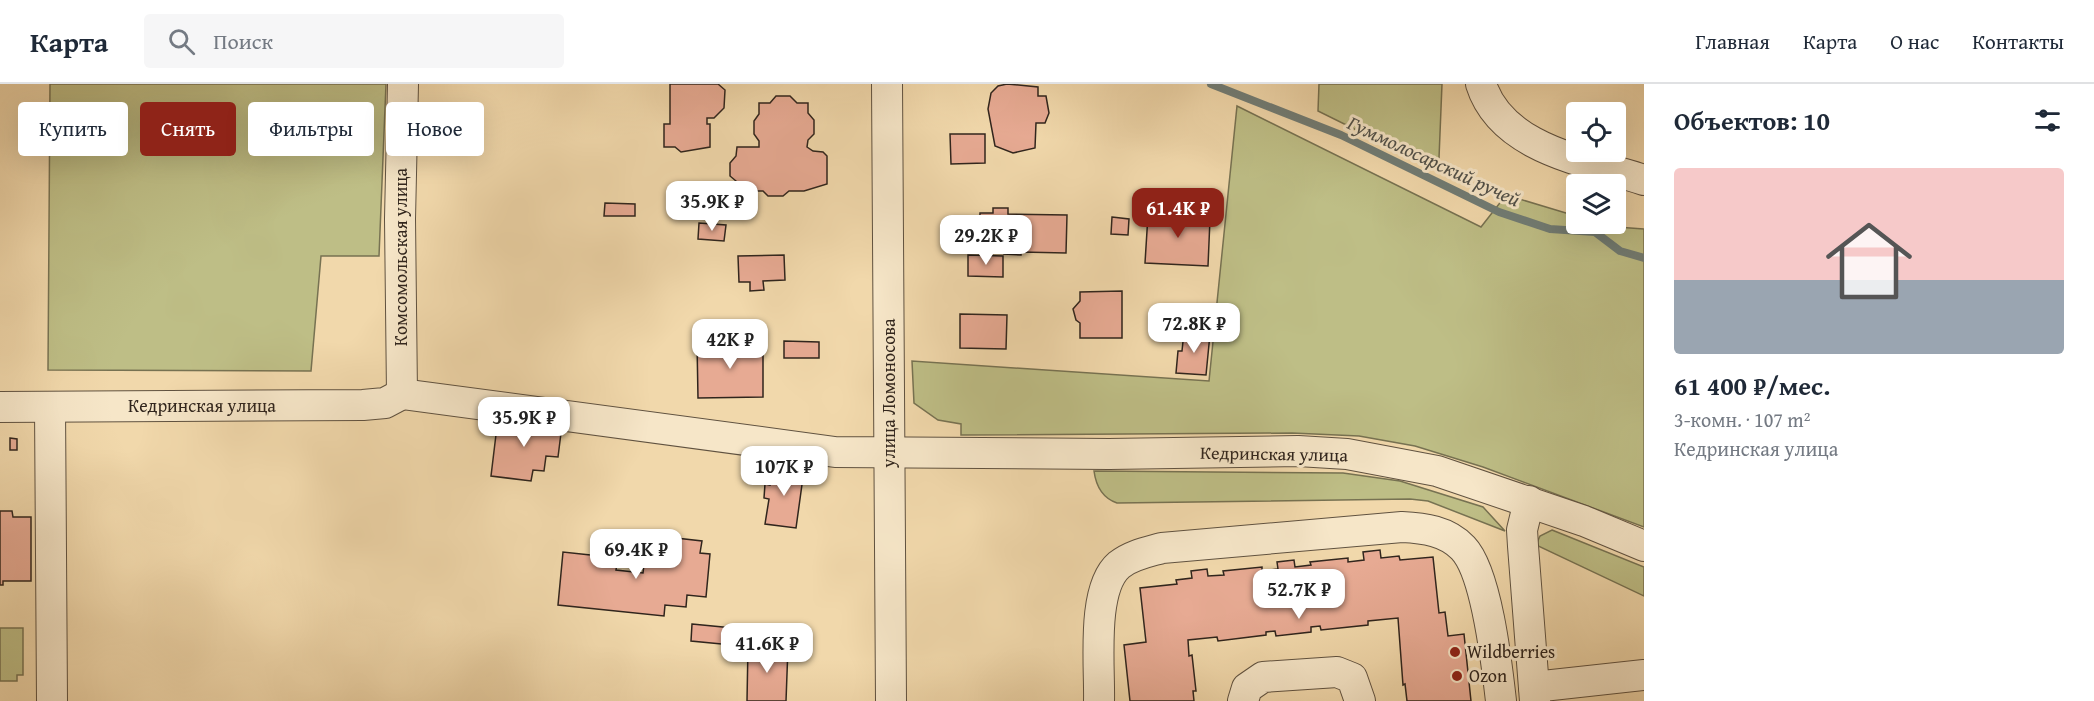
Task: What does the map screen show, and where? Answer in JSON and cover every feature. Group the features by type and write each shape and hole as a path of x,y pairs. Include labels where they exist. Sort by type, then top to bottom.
{"street":[{"name":"Комсомольская улица","path":"402,394 400,219 403,84"},
{"name":"улица Ломоносова","path":"887,84 891,701"},
{"path":"1485,94 1508,125 1541,146 1644,180"},
{"name":"Кедринская улица","path":"0,407 363,405 384,403 402,394 836,452 1298,451 1347,454 1392,460 1437,471 1529,501 1644,546"},
{"path":"50,407 52,701"},
{"path":"1529,501 1522,530 1522,546 1535,694 1644,675"},
{"path":"1099,701 1101,608 1106,585 1119,565 1137,555 1162,548 1402,527 1424,528 1444,535 1463,548 1473,566 1492,632 1501,701"},
{"path":"1243,701 1247,688 1263,677 1337,672 1352,678 1360,701"}],"green space":[{"path":"50,84 386,84 379,256 321,256 311,371 48,370 49,156 128,156 128,102 50,102"},
{"path":"1319,84 1442,84 1439,158 1419,161 1318,111"},
{"path":"1237,106 1481,227 1506,195 1566,213 1566,234 1626,234 1626,228 1644,229 1644,527 1483,467 1415,446 1359,436 1292,433 961,435 961,424 938,420 914,403 912,361 1209,381"},
{"path":"1094,471 1343,473 1400,481 1483,507 1505,531 1428,501 1410,499 1117,503 1107,498 1101,491"},
{"path":"1552,530 1644,567 1644,596 1536,545 1540,536"},
{"path":"0,628 23,628 23,675 17,675 17,681 0,681"}],"building":[{"path":"670,84 718,84 725,90 724,108 714,118 707,118 707,124 710,124 710,147 681,152 675,147 664,147 664,124 670,124"},
{"path":"1007,84 1038,87 1038,96 1046,96 1049,113 1045,123 1036,123 1035,148 1013,153 995,146 988,109 991,93 998,86"},
{"path":"776,96 790,96 797,103 808,103 808,113 814,120 814,134 808,140 807,147 813,151 823,152 827,156 827,184 804,191 789,191 783,196 768,196 763,191 735,191 736,181 730,176 730,163 736,156 737,147 759,147 759,141 754,134 754,121 759,114 759,103 770,103"},
{"path":"950,134 985,134 985,163 951,164"},
{"path":"605,203 635,204 635,216 604,216"},
{"path":"993,208 1008,208 1008,214 1067,215 1066,253 1004,254 1004,247 979,246 980,213 993,213"},
{"path":"1167,208 1192,209 1192,218 1210,219 1208,266 1145,263 1148,215 1167,217"},
{"path":"1112,217 1129,219 1128,235 1111,234"},
{"path":"699,223 726,225 724,241 698,239"},
{"path":"784,255 785,280 763,281 764,290 750,291 750,282 739,282 738,256"},
{"path":"968,255 1003,256 1003,277 968,276"},
{"path":"1122,291 1122,338 1080,338 1080,323 1076,320 1073,309 1080,301 1080,292"},
{"path":"960,314 1007,315 1006,349 960,348"},
{"path":"1184,332 1210,334 1206,375 1176,373 1178,351 1182,351"},
{"path":"784,341 819,342 819,358 784,358"},
{"path":"697,342 763,342 763,397 698,398"},
{"path":"498,418 562,425 558,457 546,456 544,471 533,470 531,481 491,476"},
{"path":"10,438 17,439 17,450 10,450"},
{"path":"773,466 804,470 796,528 765,524 769,499 764,498 765,484 770,485"},
{"path":"0,511 12,511 13,517 31,517 31,581 3,581 3,585 0,585"},
{"path":"667,537 702,541 700,553 710,554 706,597 687,595 686,607 665,605 664,616 558,605 563,552 618,558 616,570 643,573 646,547 666,549"},
{"path":"1380,550 1381,558 1399,556 1400,560 1433,557 1439,613 1445,612 1448,636 1464,634 1471,701 1407,701 1405,684 1403,685 1398,618 1368,621 1368,625 1321,630 1320,626 1311,627 1311,632 1276,636 1275,631 1266,632 1266,635 1218,641 1217,637 1188,640 1196,691 1193,691 1194,701 1130,701 1124,645 1146,642 1140,588 1177,584 1176,580 1192,578 1191,571 1207,569 1208,576 1224,575 1223,571 1262,567 1262,571 1278,569 1277,562 1294,560 1295,567 1311,565 1310,562 1348,558 1348,562 1364,560 1363,552"},
{"path":"692,624 743,629 742,646 691,641"},
{"path":"748,646 788,647 786,701 747,701"}],"waterway":[{"name":"Гуммолосарский ручей","path":"1211,84 1341,135 1499,212 1550,229 1595,232 1620,251 1644,258"}],"place":[{"name":"Wildberries","path":"1455,652"},
{"name":"Ozon","path":"1457,676"}]}
